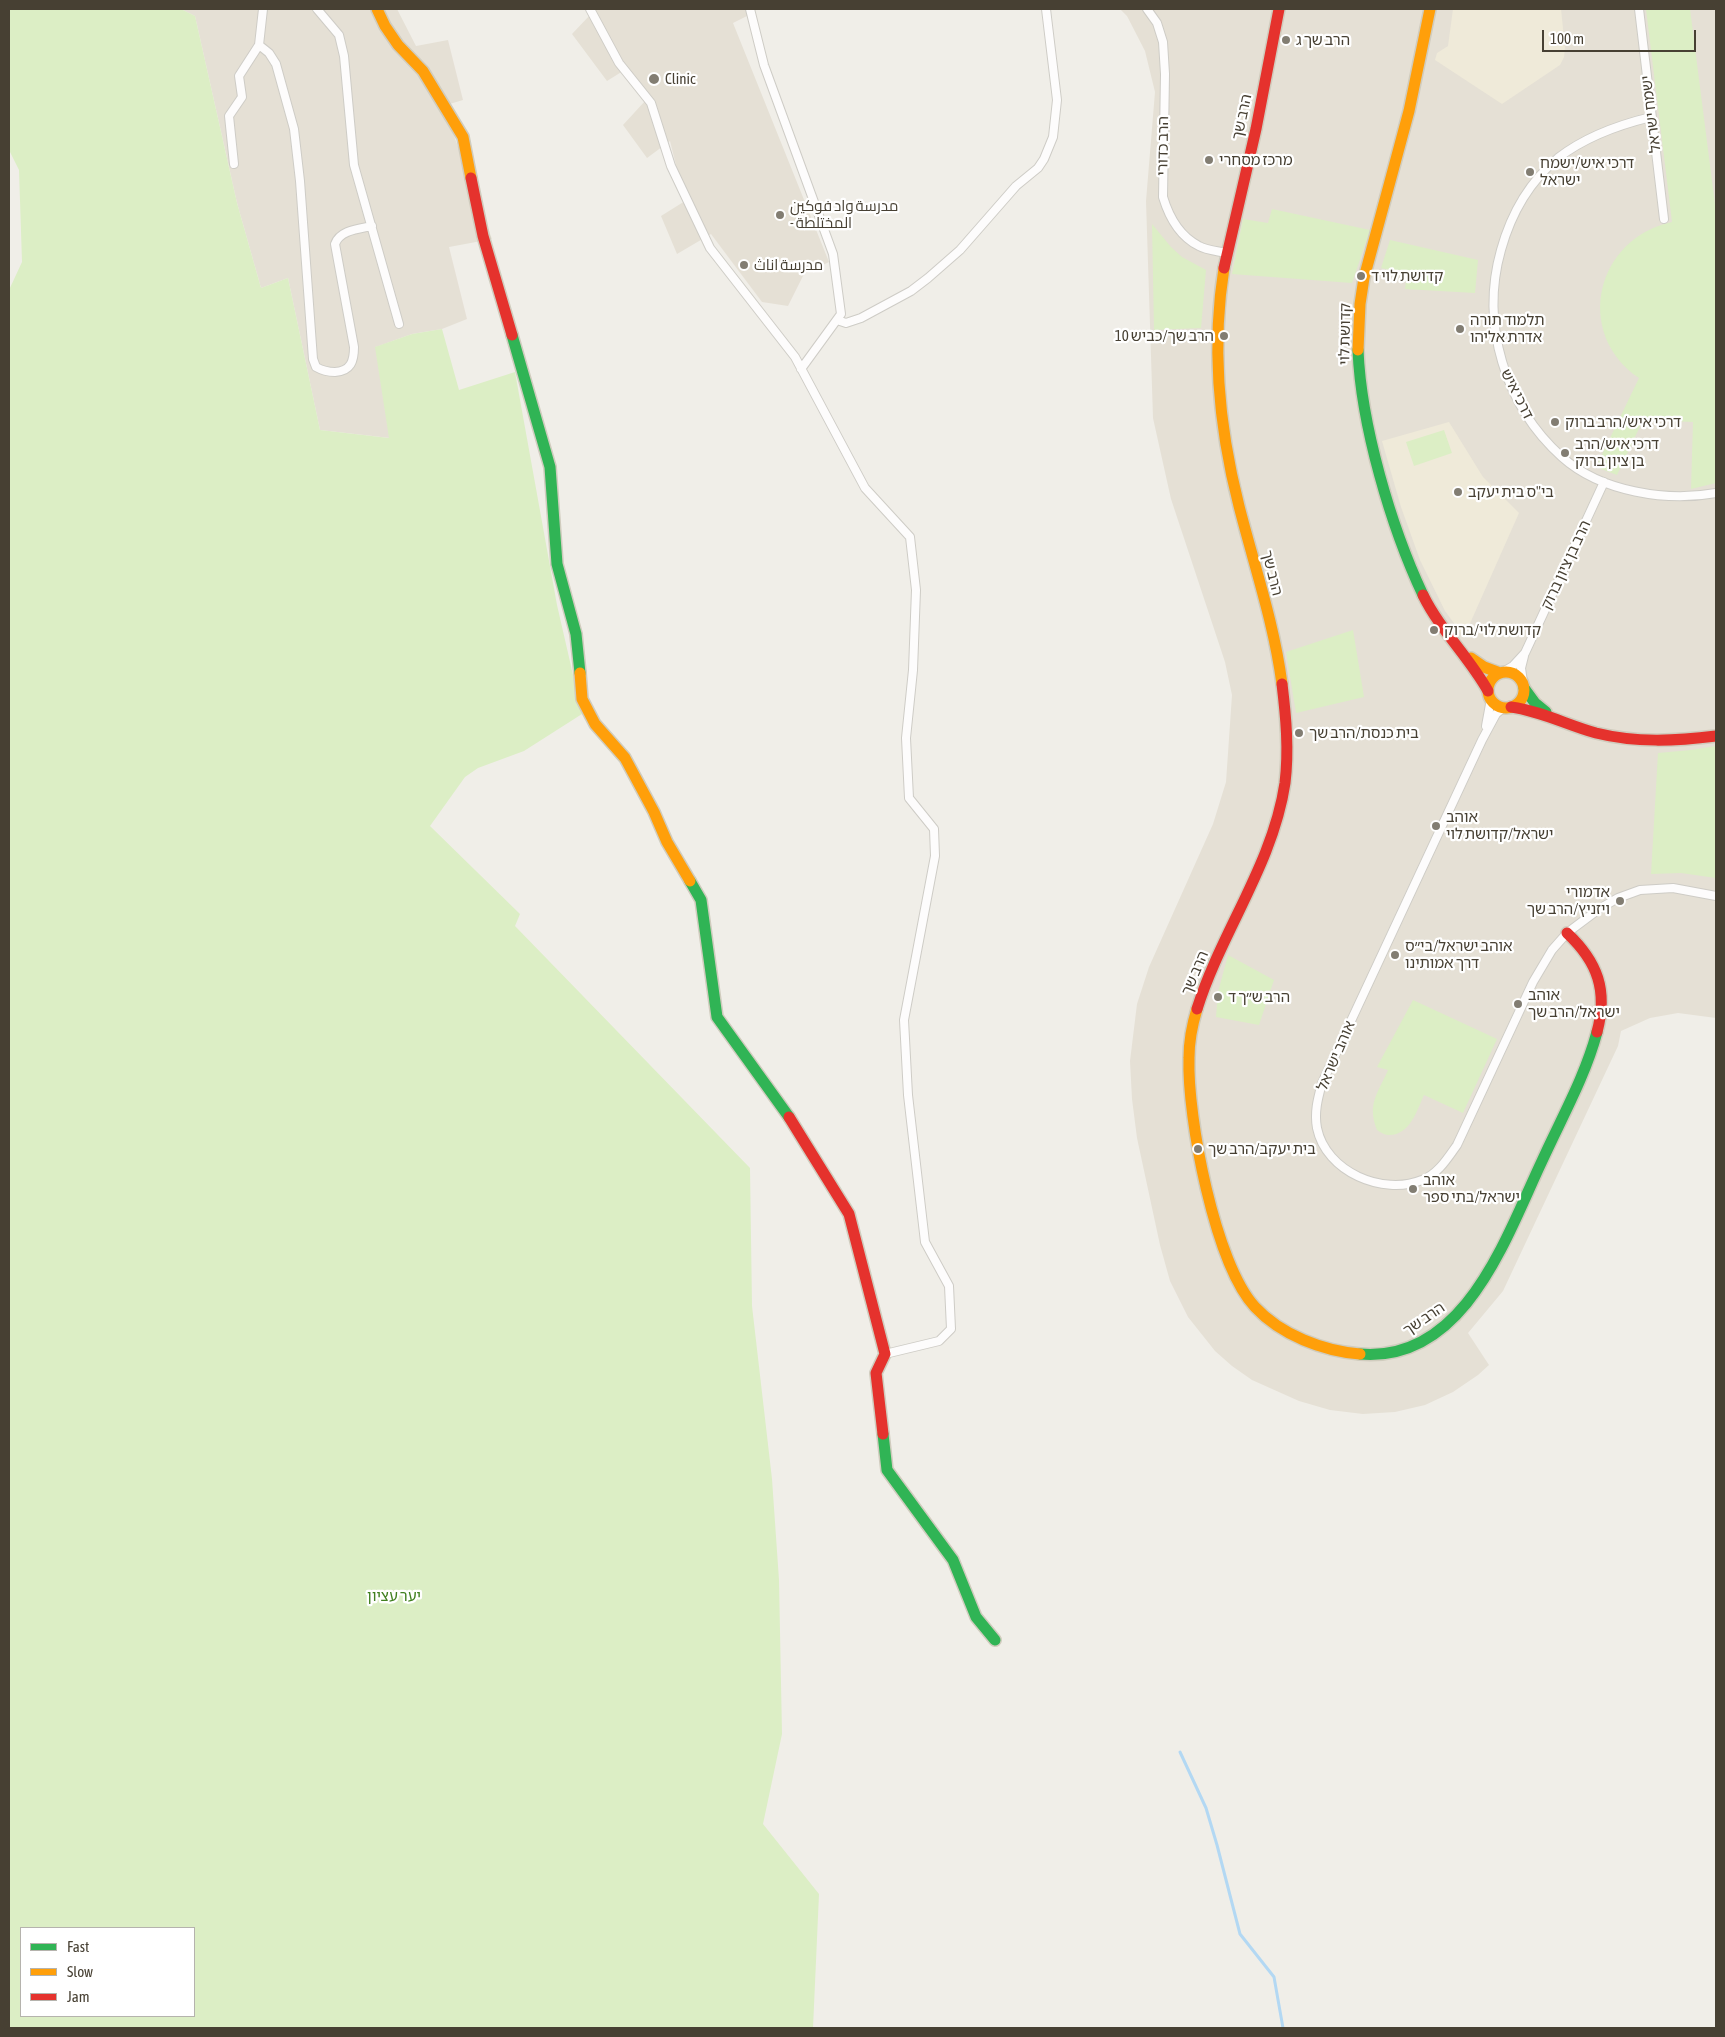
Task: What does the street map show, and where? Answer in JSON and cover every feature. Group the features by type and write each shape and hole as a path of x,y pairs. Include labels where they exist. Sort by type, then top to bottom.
{"street":[{"path":"234,164 229,116 242,97 239,76 259,45 263,9"},
{"path":"317,9 339,35 344,56 354,166 398,324"},
{"path":"377,9 389,32 423,71 463,137 483,236 550,467 557,564 576,634 582,699 595,724 625,758 654,812 667,842 701,900 718,1016 786,1112 849,1214 885,1354 876,1373 887,1470 953,1560 976,1617 996,1640"},
{"path":"590,9 619,63 651,102 671,166 710,248 795,357 865,488 910,538 916,590 913,670 906,738 909,798 934,828 935,856 904,1020 908,1095 925,1242 949,1286 951,1328 939,1341 885,1354"},
{"path":"750,9 764,65 833,254 841,314 802,369"},
{"path":"837,320 846,323 861,318 911,291 960,250 1016,186 1038,168 1053,137 1057,100 1046,9"},
{"name":"הרב כדורי","path":"1147,9 1157,23 1163,42 1165,74 1163,197 1168,215 1180,231 1200,247 1226,253"},
{"name":"הרב שך","path":"1279,9 1253,141 1226,253 1217,315 1217,347 1222,420 1228,463 1279,667 1287,754 1285,781 1280,808 1269,843 1198,1003 1191,1032 1189,1078 1195,1127 1217,1232 1225,1260 1247,1298 1269,1319 1299,1338 1326,1348 1365,1355 1386,1354 1406,1349 1442,1329 1472,1297 1498,1256 1587,1063 1596,1038 1601,1010 1600,982 1589,955 1567,933"},
{"name":"קדושת לוי","path":"1430,9 1423,51 1407,119 1364,278 1357,354 1362,396 1372,442 1390,509 1407,561 1422,595 1439,624 1480,676 1489,695"},
{"name":"ישמח ישראל","path":"1639,9 1664,219"},
{"path":"259,45 269,53 276,64 294,129 300,181 313,358 316,367 320,370 343,372 351,365 354,358 354,347 335,244 337,239 346,232 372,226"},
{"name":"דרכי איש","path":"1651,117 1634,121 1590,138 1558,158 1541,174 1524,196 1506,232 1499,258 1494,288 1496,341 1502,364 1520,404 1533,425 1563,458 1604,482 1650,495 1681,497 1716,493"},
{"name":"הרב בן ציון ברוק","path":"1523,685 1521,668 1528,647 1604,482"},
{"name":"קדושת לוי","path":"1458,647 1484,667 1501,672"},
{"name":"הרב בן ציון ברוק","path":"1501,672 1519,661 1528,647"},
{"path":"1554,718 1535,703 1514,673 1501,672 1490,682 1489,695 1498,706 1531,709 1554,718 1595,733 1626,739 1670,741 1716,736"},
{"path":"1507,707 1520,702 1524,693 1523,685"},
{"name":"אוהב ישראל","path":"1482,740 1488,719 1489,695"},
{"name":"אוהב ישראל","path":"1507,707 1496,714 1482,740 1322,1083 1316,1107 1318,1130 1326,1150 1341,1166 1359,1178 1380,1184 1402,1186 1423,1180 1442,1167 1457,1146 1533,982 1552,950 1567,933 1599,909 1618,898 1640,890 1673,888 1716,896"}],"shaded area":[{"path":"181,9 397,9 416,46 448,40 463,100 443,106 492,239 449,247 467,319 442,329 412,334 376,347 390,438 320,430 288,278 261,288 237,203 195,16"},
{"path":"587,9 749,9 751,14 733,23 829,262 804,274 788,306 762,302 711,234 677,254 661,216 685,201 670,141 647,158 623,125 645,101 623,71 607,81 572,34 590,15"},
{"path":"1120,9 1716,9 1716,1018 1678,1013 1650,1018 1621,1031 1618,1046 1503,1291 1468,1333 1489,1365 1453,1392 1425,1405 1395,1412 1363,1414 1330,1410 1299,1401 1252,1380 1215,1351 1188,1317 1170,1281 1160,1245 1137,1138 1130,1061 1137,1004 1149,967 1213,824 1226,782 1232,695 1225,662 1171,499 1153,418 1146,201 1155,92 1145,51 1127,16"},
{"path":"1453,9 1561,9 1565,48 1564,57 1560,65 1502,104 1435,60 1437,53 1448,46"},
{"path":"1449,422 1483,477 1519,513 1464,637 1445,611 1420,560 1401,507 1382,441"}],"green space":[{"name":"יער עציון","path":"9,9 181,9 195,16 237,203 261,288 288,278 320,430 389,438 375,347 412,334 442,329 459,390 515,372 557,605 582,714 524,751 478,768 465,777 430,826 520,914 515,926 750,1168 752,1306 772,1479 779,1580 782,1734 763,1824 819,1894 813,2028 9,2028 9,290 22,262 19,170 9,150"},
{"path":"1646,9 1690,9 1716,212 1716,483 1691,489 1693,422 1643,420 1617,475 1596,467 1639,378 1618,359 1606,337 1600,313 1602,289 1611,267 1626,247 1646,231 1672,222"},
{"path":"1272,209 1370,230 1352,283 1232,274 1243,219 1268,223"},
{"path":"1152,224 1182,257 1206,270 1201,328 1154,330"},
{"path":"1390,240 1478,260 1475,293 1405,289 1407,274 1381,268"},
{"path":"1444,430 1452,453 1414,466 1406,442"},
{"path":"1353,630 1364,697 1296,713 1286,652"},
{"path":"1716,746 1716,878 1681,873 1651,874 1658,753"},
{"path":"1228,955 1274,980 1259,1025 1216,1017 1218,992"},
{"path":"1413,1000 1497,1039 1463,1113 1424,1095 1412,1121 1407,1127 1396,1134 1387,1135 1377,1130 1374,1121 1373,1106 1388,1070 1377,1067"}],"waterway":[{"path":"1180,1752 1206,1808 1240,1934 1274,1977 1283,2028"}],"traffic: fast":[{"path":"512,335 550,467 557,564 576,634 580,673"},
{"path":"1358,350 1360,379 1371,443 1389,507 1423,595"},
{"path":"1524,688 1535,703 1546,712"},
{"path":"690,881 701,900 717,1017 789,1117"},
{"path":"1360,1354 1396,1351 1428,1338 1454,1317 1477,1289 1496,1258 1513,1224 1579,1082 1597,1032"},
{"path":"883,1434 887,1470 953,1560 976,1617 995,1640"}],"traffic: slow":[{"path":"377,9 385,26 398,45 423,71 463,137 471,178"},
{"path":"1358,350 1360,304 1364,278 1409,111 1430,9"},
{"path":"1224,268 1220,298 1218,358 1219,388 1226,447 1239,506 1269,616 1282,684"},
{"path":"1471,658 1484,667 1500,673"},
{"path":"1506,672 1513,673 1519,677 1523,683 1524,690 1523,697 1519,703 1513,707 1506,708 1499,707 1493,703 1489,697 1488,690 1489,683 1493,677 1499,673 1506,672"},
{"path":"580,673 582,699 595,724 625,758 654,812 667,842 690,881"},
{"path":"1197,1009 1191,1033 1189,1052 1190,1084 1198,1151 1216,1225 1241,1286 1255,1307 1277,1326 1317,1345 1360,1354"}],"traffic: jam":[{"path":"1224,268 1256,129 1279,9"},
{"path":"471,178 483,236 512,335"},
{"path":"1423,595 1438,620 1488,691"},
{"path":"1197,1009 1219,953 1270,842 1279,813 1285,783 1287,758 1282,684"},
{"path":"1511,707 1611,736 1641,740 1671,740 1716,736"},
{"path":"1567,933 1586,955 1598,978 1601,990 1601,1003 1597,1032"},
{"path":"789,1117 849,1214 885,1354 876,1373 883,1434"}],"place":[{"name":"הרב שך ג","path":"1286,40"},
{"name":"Clinic","path":"654,79"},
{"name":"מרכז מסחרי","path":"1209,160"},
{"name":"דרכי איש/ישמח ישראל","path":"1530,172"},
{"name":"مدرسة واد فوكين - المختلطة","path":"780,215"},
{"name":"مدرسة اناث","path":"744,265"},
{"name":"קדושת לוי ד","path":"1361,276"},
{"name":"תלמוד תורה אדרת אליהו","path":"1460,329"},
{"name":"הרב שך/כביש 10","path":"1224,336"},
{"name":"דרכי איש/הרב ברוק","path":"1555,422"},
{"name":"דרכי איש/הרב בן ציון ברוק","path":"1565,453"},
{"name":"בי\"ס בית יעקב","path":"1458,492"},
{"name":"קדושת לוי/ברוק","path":"1434,630"},
{"name":"בית כנסת/הרב שך","path":"1299,733"},
{"name":"אוהב ישראל/קדושת לוי","path":"1436,826"},
{"name":"אדמורי ויזניץ/הרב שך","path":"1620,901"},
{"name":"אוהב ישראל/בי״ס דרך אמותינו","path":"1395,955"},
{"name":"הרב ש״ך ד","path":"1218,997"},
{"name":"אוהב ישראל/הרב שך","path":"1518,1004"},
{"name":"בית יעקב/הרב שך","path":"1198,1149"},
{"name":"אוהב ישראל/בתי ספר","path":"1413,1189"}]}
